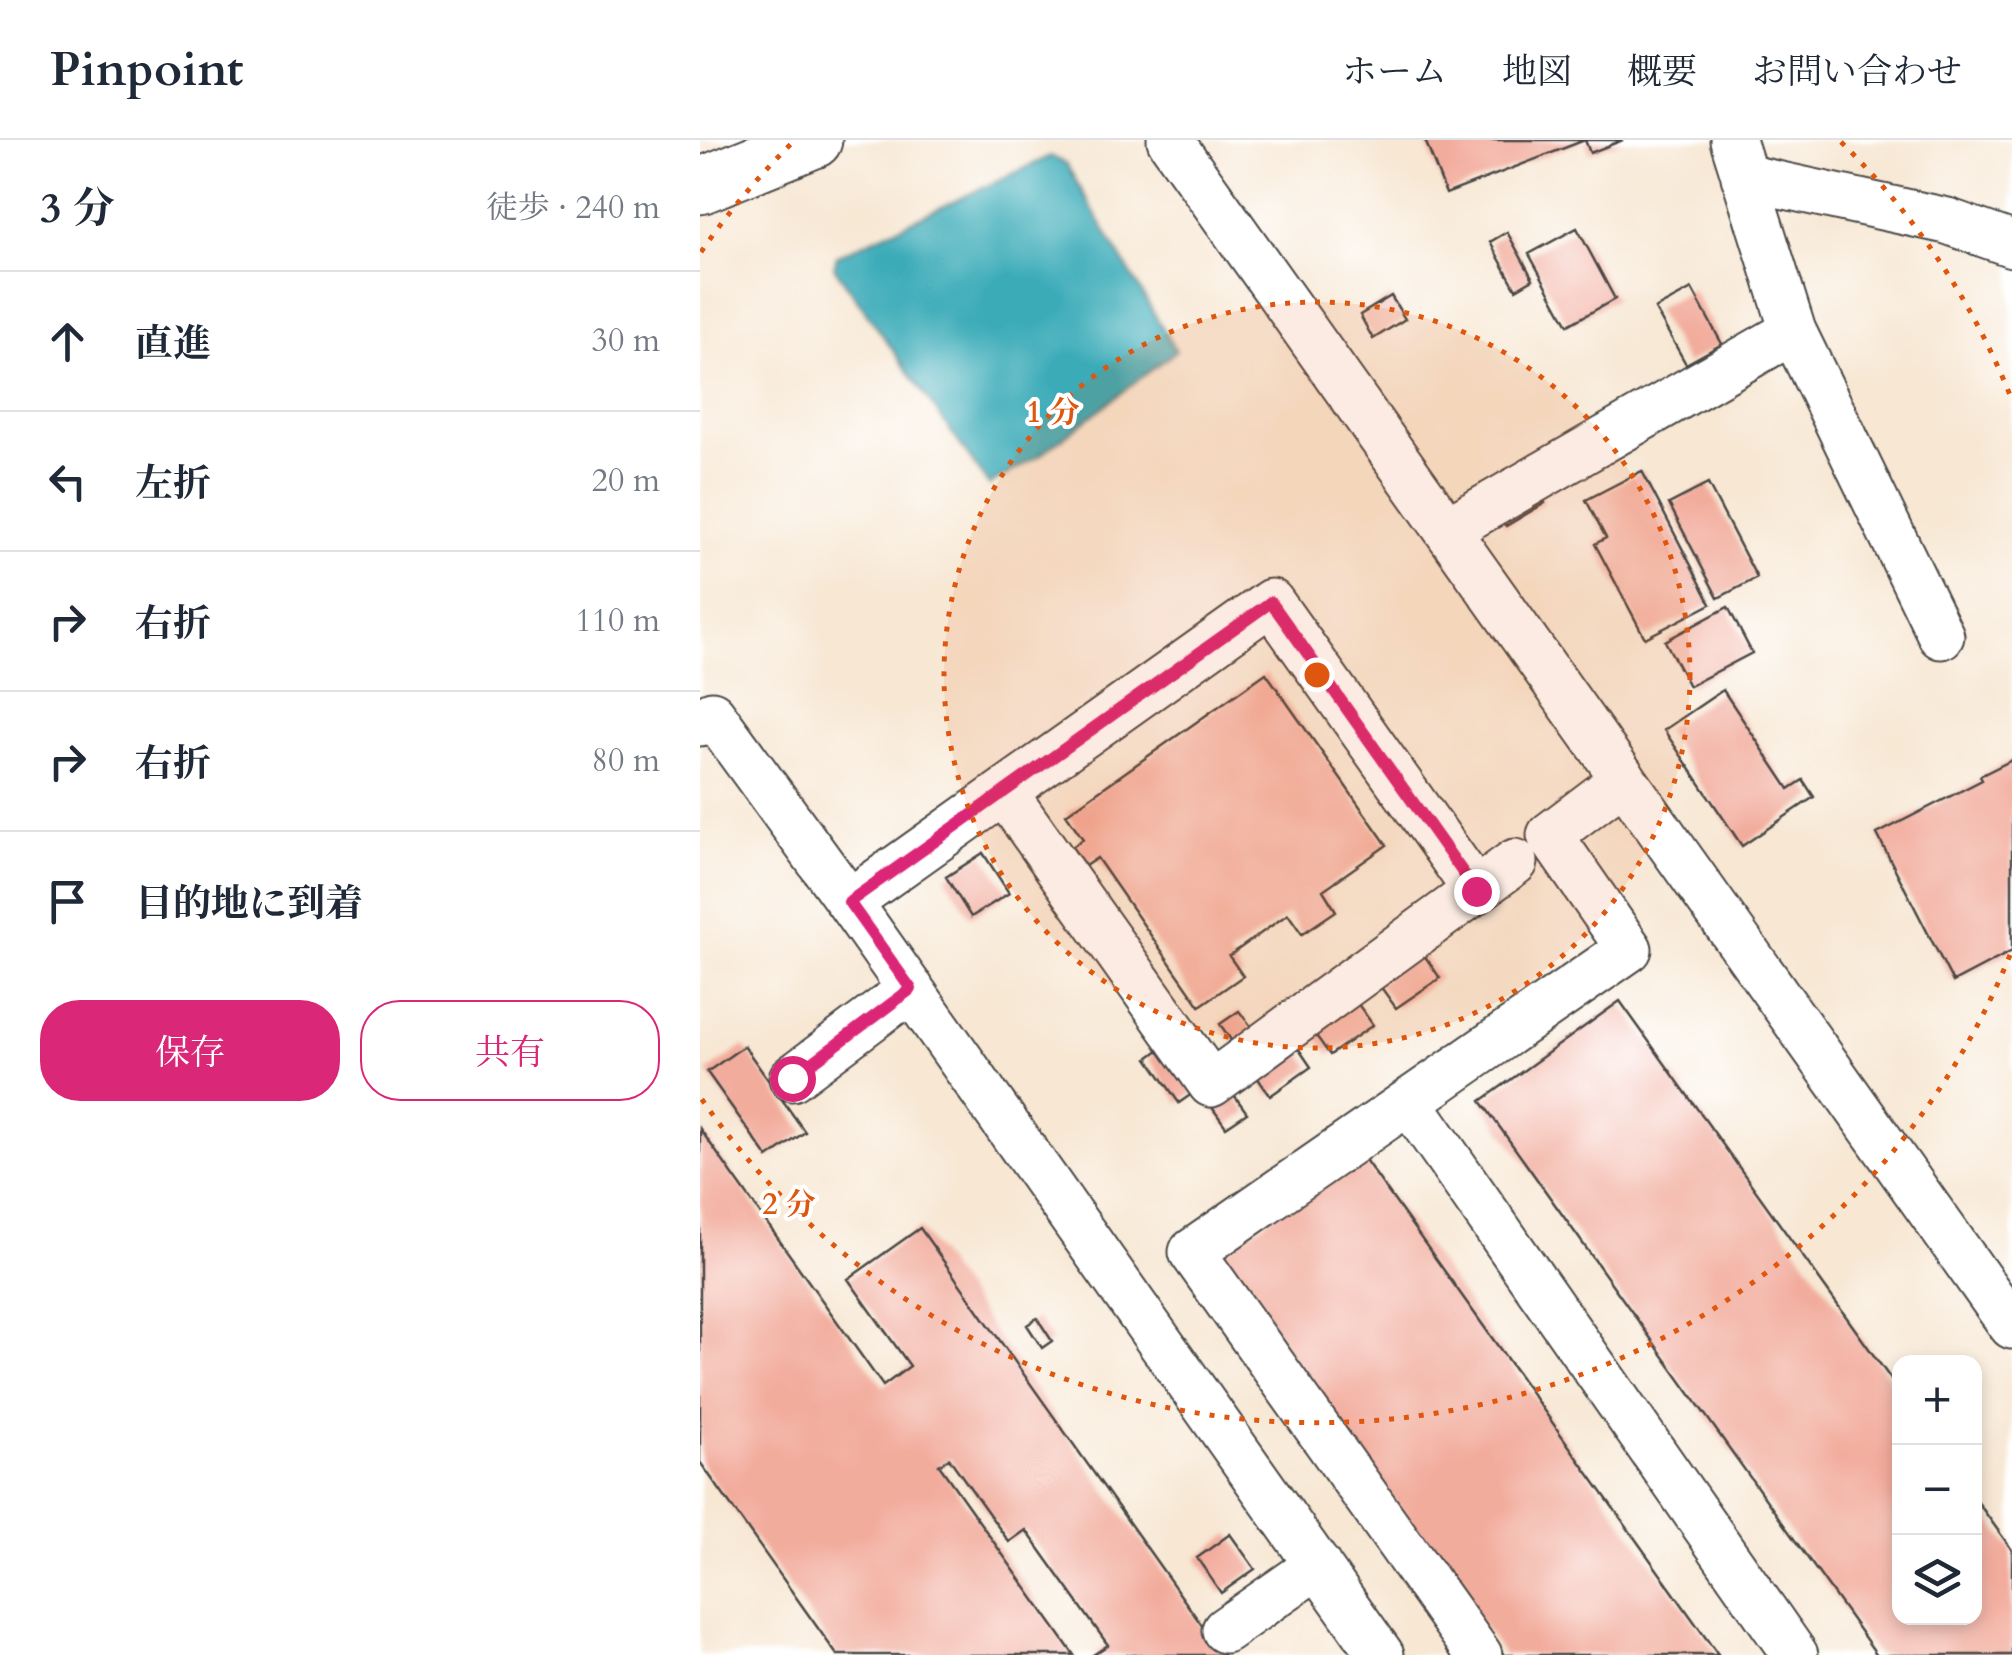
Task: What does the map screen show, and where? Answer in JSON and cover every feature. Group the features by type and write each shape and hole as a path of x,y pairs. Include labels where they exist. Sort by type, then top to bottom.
{"highway":[{"path":"700,186 814,140"}],"street":[{"path":"1170,140 2012,1326"},
{"path":"1739,158 2012,244"},
{"path":"1739,158 1792,331 1941,636"},
{"path":"1448,530 1792,331"},
{"path":"849,902 1271,602 1476,891"},
{"path":"700,723 712,714 1381,1655"},
{"path":"1480,1655 1192,1252 1630,949 1550,835 1624,778"},
{"path":"1004,792 1211,1084 1515,862"},
{"path":"792,1078 911,989"},
{"path":"1409,1102 1796,1655"},
{"path":"1225,1630 1318,1565"}],"water":[{"path":"1051,156 1066,164 1176,351 1039,456 989,485 834,267 837,256"}],"building":[{"path":"1425,140 1585,140 1446,194"},
{"path":"1585,140 1623,140 1590,153"},
{"path":"1577,228 1615,299 1568,325 1529,254"},
{"path":"1507,232 1533,279 1516,289 1490,242"},
{"path":"1692,289 1722,344 1686,364 1655,309"},
{"path":"1391,296 1405,319 1373,339 1360,315"},
{"path":"1642,471 1711,604 1645,638 1595,544 1606,538 1586,500"},
{"path":"1708,484 1757,578 1718,598 1669,504"},
{"path":"1540,494 1545,503 1506,526 1501,517"},
{"path":"1728,607 1752,653 1689,686 1665,641"},
{"path":"1266,673 1387,845 1323,890 1336,911 1302,934 1288,914 1229,956 1243,976 1200,1006 1097,858 1085,866 1072,847 1083,839 1066,814"},
{"path":"1723,690 1789,789 1803,780 1814,797 1742,846 1664,730"},
{"path":"2012,760 2012,951 1953,982 1877,834 1982,780 1980,776"},
{"path":"983,853 1009,893 971,917 946,877"},
{"path":"1422,952 1440,978 1396,1008 1378,983"},
{"path":"1355,1000 1373,1025 1330,1055 1312,1030"},
{"path":"1620,1001 1892,1381 1892,1625 1982,1625 1982,1508 2012,1550 2012,1655 1877,1655 1481,1101"},
{"path":"1239,1011 1253,1029 1233,1043 1220,1024"},
{"path":"1296,1045 1311,1067 1270,1096 1255,1074"},
{"path":"744,1046 805,1132 768,1158 707,1072"},
{"path":"1164,1046 1196,1091 1179,1103 1148,1058"},
{"path":"1232,1092 1247,1113 1226,1127 1211,1106"},
{"path":"700,1129 883,1386 910,1366 848,1279 920,1228 1223,1655 1093,1655 1108,1645 1026,1530 1009,1542 949,1458 939,1465 1074,1655 837,1655 700,1462"},
{"path":"1361,1154 1718,1655 1504,1655 1219,1255"},
{"path":"1037,1318 1052,1341 1042,1348 1027,1325"},
{"path":"1230,1534 1255,1569 1221,1593 1197,1558"}],"route":[{"path":"792,1078 911,989 849,902 1271,602 1476,891"}]}
